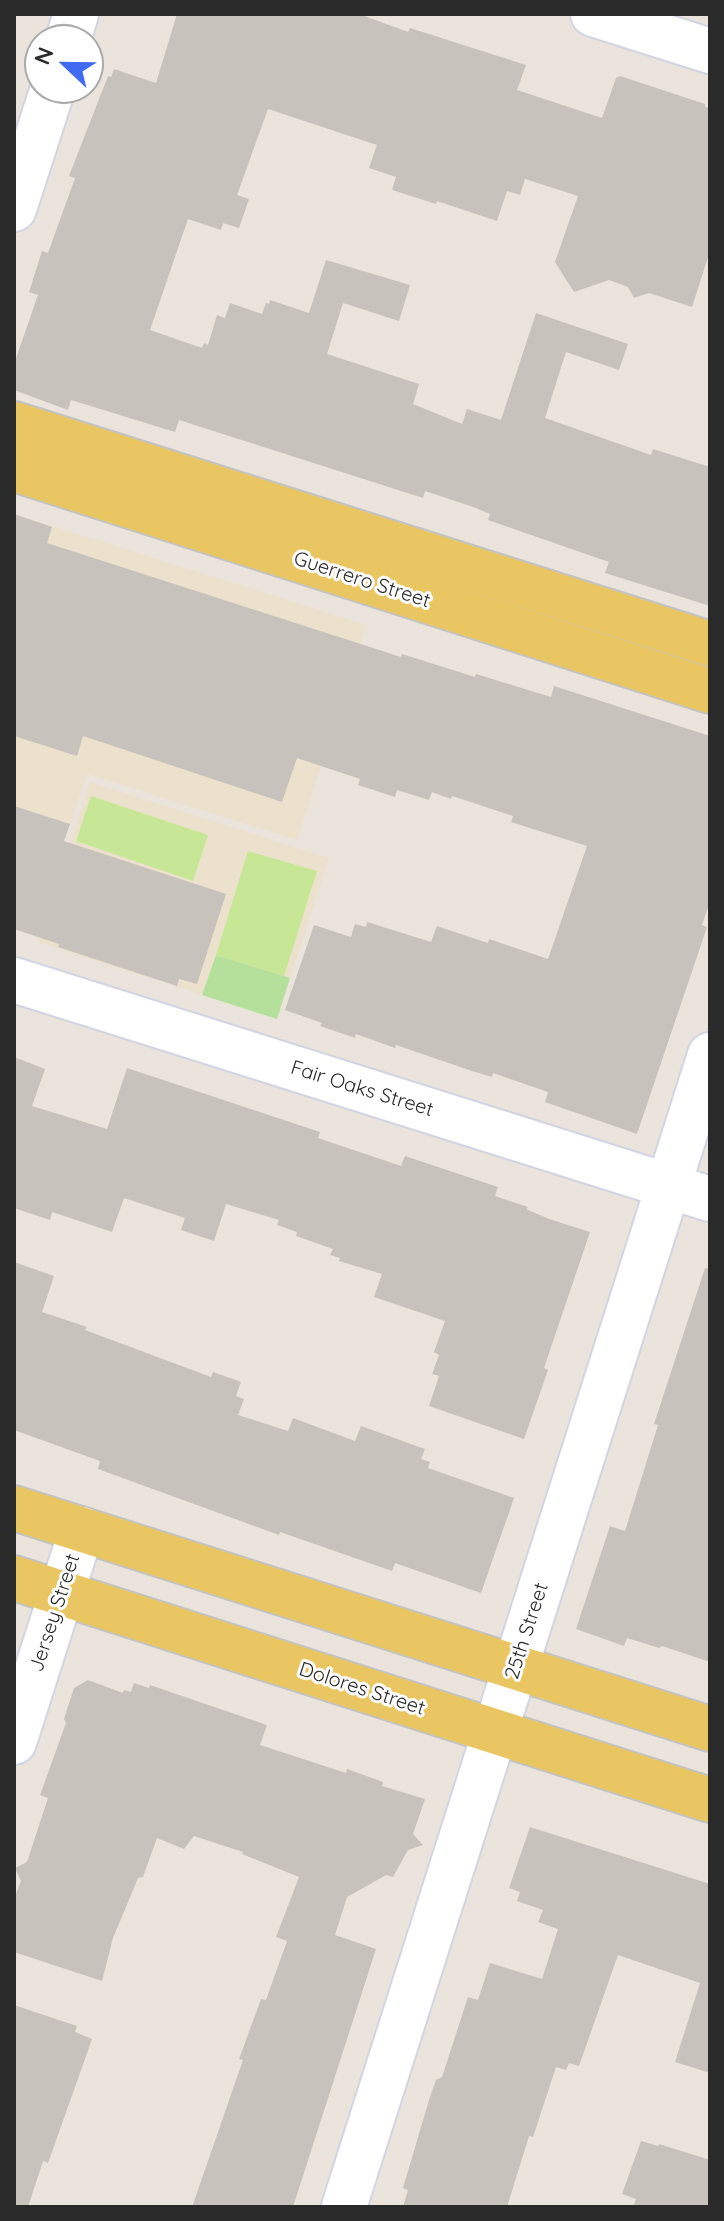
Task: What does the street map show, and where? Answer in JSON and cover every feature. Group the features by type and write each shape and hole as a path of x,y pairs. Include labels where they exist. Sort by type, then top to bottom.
{"main road":[{"path":"14,424 710,644"},
{"name":"Guerrero Street","path":"14,469 710,691"},
{"path":"14,1508 710,1729"},
{"name":"Dolores Street","path":"14,1578 710,1800"}],"street":[{"path":"593,14 710,51"},
{"path":"14,209 48,104"},
{"name":"Fair Oaks Street","path":"14,980 710,1199"},
{"name":"25th Street","path":"344,2207 710,1055"},
{"name":"Jersey Street","path":"14,1742 82,1529"}],"shaded area":[{"path":"14,514 367,625 297,840 87,774 33,935 14,929"},
{"path":"90,782 329,858 277,1019 38,942"}],"green space":[{"path":"91,796 208,835 193,881 76,841"},
{"path":"248,851 317,871 284,976 216,955"},
{"path":"216,955 290,978 277,1019 202,995"}],"building":[{"path":"177,14 359,14 408,32 410,28 526,65 517,90 602,118 616,78 620,76 710,108 710,251 692,307 649,293 634,298 628,287 609,280 574,292 555,262 578,196 525,179 520,195 507,191 497,221 437,201 436,204 392,190 396,177 369,168 377,145 268,109 237,195 249,199 239,228 223,223 221,230 188,219 150,330 202,348 204,343 208,345 217,315 225,318 230,303 262,314 270,300 309,313 326,260 410,285 399,321 343,303 327,354 419,384 413,404 462,424 467,409 501,420 536,313 628,344 619,370 566,352 545,418 651,455 653,449 710,467 710,606 605,573 609,562 488,520 490,514 425,491 423,498 179,420 175,432 71,400 68,410 14,390 14,364 38,295 29,292 42,251 48,253 75,178 69,176 97,104 104,104 104,86 108,76 111,77 114,69 156,83"},
{"path":"14,514 52,527 47,543 401,657 402,654 551,697 554,686 710,736 710,902 702,925 707,927 637,1134 545,1102 548,1092 396,1045 395,1048 356,1034 355,1038 285,1010 314,925 351,937 355,924 366,927 367,922 431,942 437,926 548,959 587,846 511,822 513,816 452,796 451,799 432,792 429,800 397,790 395,797 358,785 360,779 297,758 282,802 83,736 77,756 14,736"},
{"path":"14,806 70,824 64,841 226,894 197,984 179,979 177,986 58,947 59,944 14,929"},
{"path":"14,1057 45,1069 32,1106 107,1129 127,1068 320,1132 318,1138 401,1166 405,1156 498,1187 495,1196 590,1232 544,1368 548,1370 524,1439 429,1406 439,1376 432,1374 439,1355 434,1352 445,1321 374,1297 382,1274 339,1261 340,1258 330,1255 333,1249 296,1236 297,1232 277,1225 279,1220 226,1204 214,1241 181,1230 185,1218 124,1198 112,1232 52,1212 50,1220 14,1208"},
{"path":"14,1262 54,1276 42,1312 211,1377 213,1372 241,1382 236,1396 244,1399 238,1415 288,1431 293,1418 355,1441 361,1426 425,1449 421,1459 430,1462 428,1468 514,1498 481,1593 395,1563 392,1571 280,1532 279,1535 98,1469 100,1461 14,1430"},
{"path":"705,1268 710,1269 710,1662 627,1638 624,1646 576,1629 610,1526 625,1531 658,1425 654,1424"},
{"path":"88,1680 123,1693 124,1690 131,1692 134,1683 149,1688 150,1685 267,1725 260,1745 346,1773 347,1769 383,1782 382,1786 425,1799 413,1834 423,1845 408,1850 393,1877 386,1875 347,1897 335,1935 376,1949 293,2207 192,2207 243,2060 239,2059 261,1999 266,2000 287,1941 276,1937 299,1877 243,1852 194,1836 184,1849 157,1838 143,1877 138,1878 113,1938 102,1981 14,1952 14,1899 21,1881 15,1868 27,1862 48,1798 40,1795 66,1723 64,1719 74,1688"},
{"path":"530,1827 710,1884 710,2073 675,2062 700,1983 618,1955 579,2066 569,2063 566,2070 556,2067 533,2137 529,2136 507,2207 403,2207 408,2190 403,2188 429,2100 436,2080 442,2077 468,1997 478,2000 490,1963 542,1979 558,1929 538,1922 543,1910 517,1901 520,1892 509,1888"},
{"path":"14,2005 77,2026 75,2032 92,2039 48,2163 43,2161 28,2207 14,2207"},
{"path":"641,2141 710,2160 710,2207 633,2207 636,2199 622,2194"}]}
